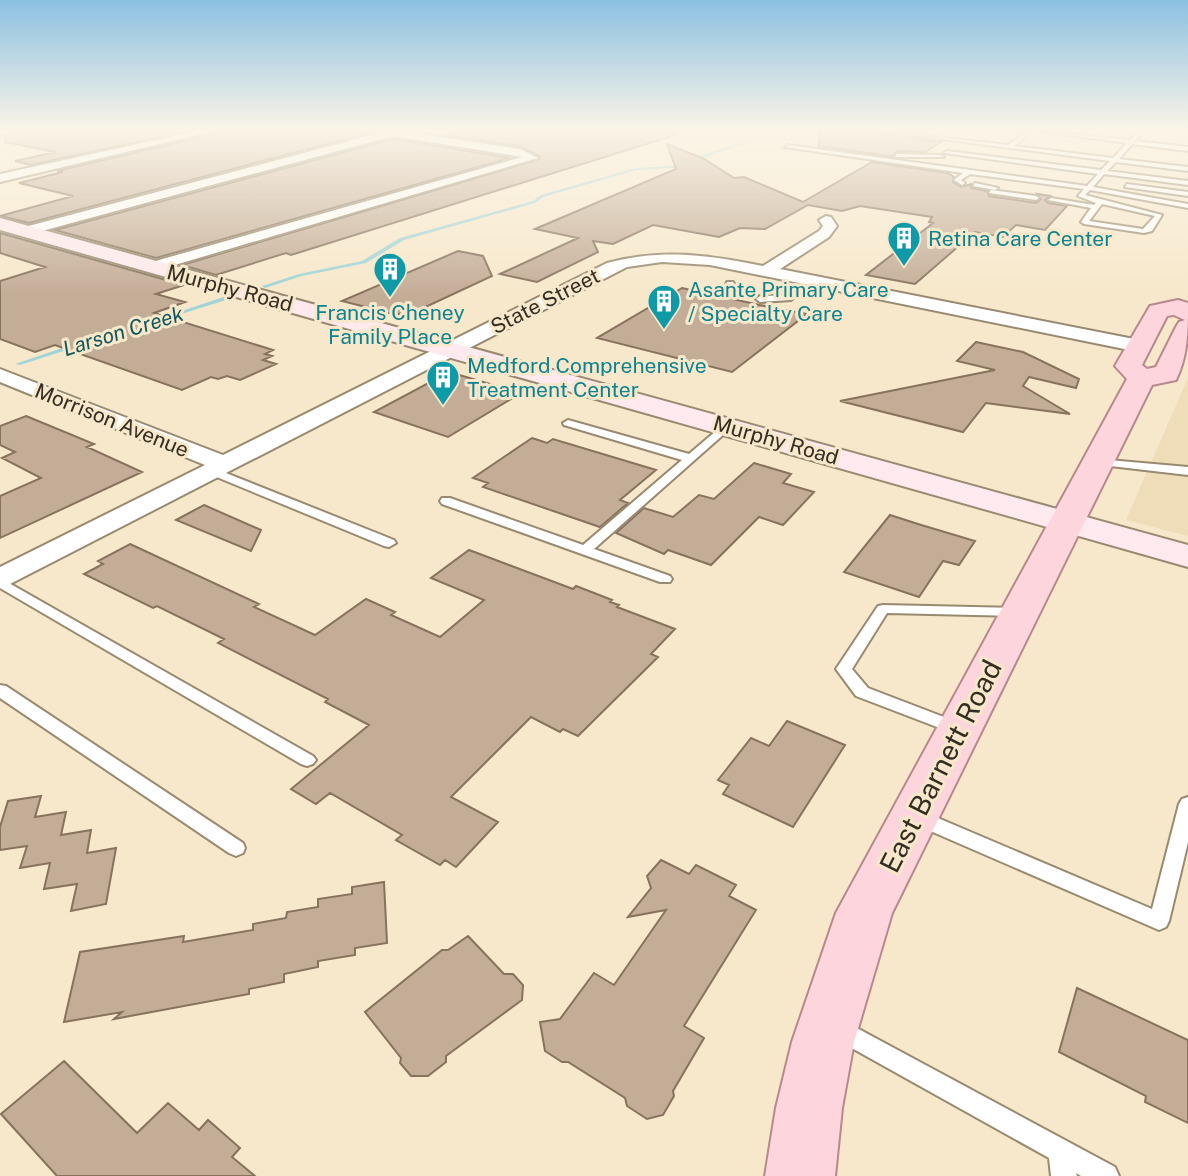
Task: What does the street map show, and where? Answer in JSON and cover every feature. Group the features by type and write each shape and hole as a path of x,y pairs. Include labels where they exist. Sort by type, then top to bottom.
{"main road":[{"path":"1185,309 1166,374 1141,378 1128,366 1158,311 1185,309"},
{"name":"East Barnett Road","path":"800,1176 816,1065 839,979 864,913 1141,378"}],"street":[{"path":"13,228 176,186"},
{"path":"151,267 435,186"},
{"path":"766,271 824,234 830,226 826,220"},
{"name":"Murphy Road","path":"13,228 1188,556"},
{"name":"State Street","path":"0,580 614,266 631,261 690,258 1139,346"},
{"name":"Morrison Avenue","path":"0,375 218,468"}],"lane":[{"path":"978,186 993,190 1081,196 1098,204"},
{"path":"978,186 1036,198"},
{"path":"1073,186 1148,203 1188,208"},
{"path":"1127,186 1188,194"},
{"path":"1081,196 1089,188"},
{"path":"1051,200 1098,204 1159,215 1149,229 1144,231 1084,222 1098,204"},
{"path":"730,284 737,294"},
{"path":"760,299 791,297"},
{"path":"568,423 689,458"},
{"path":"585,550 727,427"},
{"path":"1097,462 1188,471"},
{"path":"218,468 389,543"},
{"path":"446,501 665,579"},
{"path":"0,580 307,760"},
{"path":"958,728 862,692 844,670 883,610 1020,612"},
{"path":"0,690 236,848"},
{"path":"914,816 1159,922 1188,804"},
{"path":"827,1022 1063,1164 1106,1176"}],"shaded area":[{"path":"1188,378 1188,536 1126,520"}],"building":[{"path":"31,186 169,186 29,223 0,216 73,196"},
{"path":"219,186 411,186 156,258 55,230"},
{"path":"449,186 512,186 291,255 286,253 216,275 182,265"},
{"path":"636,186 765,186 803,202 831,186 971,186 987,191 989,196 1036,203 1041,199 1037,194 1050,196 1045,200 1048,203 1067,206 1045,230 1016,225 1003,237 975,232 915,284 866,275 933,223 929,222 932,217 860,206 842,211 808,205 765,229 740,228 719,237 653,225 613,244 593,241 598,252 537,282 500,274 578,238 535,229"},
{"path":"0,233 184,285 156,294 185,302 154,313 273,350 265,354 272,356 263,360 276,364 240,380 227,376 218,379 211,377 182,390 55,345 35,352 0,339 0,281 45,267 0,253"},
{"path":"458,251 483,256 492,276 417,311 410,309 397,315 342,301"},
{"name":"Asante Primary Care / Specialty Care","path":"682,288 807,314 732,372 597,338"},
{"path":"976,342 1023,352 1079,379 1076,388 1029,377 1023,386 1070,414 986,403 963,432 840,401 995,370 957,361"},
{"name":"Medford Comprehensive Treatment Center","path":"449,372 521,393 448,437 374,412"},
{"path":"26,416 94,444 87,447 142,472 0,538 0,496 41,478 2,458 15,452 0,445 0,426"},
{"path":"532,438 547,443 553,439 656,470 620,500 628,503 600,527 483,487 488,483 473,478"},
{"path":"754,463 791,474 783,483 814,492 783,525 759,517 711,565 668,550 664,554 616,533 644,508 673,517 699,495 714,499"},
{"path":"204,505 261,530 251,551 176,520"},
{"path":"890,515 975,541 959,565 943,561 919,597 844,572"},
{"path":"130,544 259,604 254,607 315,635 366,599 395,612 391,615 440,637 484,600 431,578 469,550 573,589 576,586 612,600 610,602 619,605 617,607 675,629 651,654 658,657 578,736 563,729 560,732 531,717 451,797 498,822 456,867 445,860 440,865 396,840 402,835 330,793 316,804 291,789 369,725 325,702 328,699 218,643 224,639 84,574 103,564 98,561"},
{"path":"787,721 845,745 793,827 723,794 729,785 718,780 751,738 769,746"},
{"path":"41,796 35,817 66,812 61,835 91,830 87,853 116,848 106,904 71,911 77,884 44,889 50,863 20,868 27,846 0,850 0,827 8,801"},
{"path":"661,860 689,874 696,865 736,885 729,896 756,910 684,1026 704,1038 673,1091 674,1096 663,1115 647,1119 627,1106 625,1098 568,1062 562,1062 545,1051 540,1022 560,1019 594,973 614,985 666,910 628,917 651,888 647,876"},
{"path":"384,882 387,943 355,948 355,955 318,961 318,967 284,974 284,982 249,989 249,994 114,1019 122,1012 64,1022 80,952 184,936 183,942 253,930 253,924 286,918 287,912 318,907 318,899 352,894 352,887"},
{"path":"468,936 504,974 513,974 523,985 522,1000 446,1056 446,1062 428,1076 411,1076 400,1063 401,1058 365,1012 442,950 448,950"},
{"path":"1077,988 1188,1040 1188,1123 1145,1102 1146,1096 1059,1052"},
{"path":"64,1061 137,1133 168,1103 199,1130 208,1120 240,1148 232,1157 255,1176 57,1176 1,1114"}],"waterway":[{"name":"Larson Creek","path":"265,286 301,275 364,262 402,239 534,202 542,196 577,186"},
{"name":"Larson Creek","path":"157,320 227,298"},
{"name":"Larson Creek","path":"18,364 77,345"}],"place":[{"name":"Retina Care Center","path":"904,268"},
{"name":"Francis Cheney Family Place","path":"390,299"},
{"name":"Asante Primary Care / Specialty Care","path":"664,331"},
{"name":"Medford Comprehensive Treatment Center","path":"443,407"}]}
